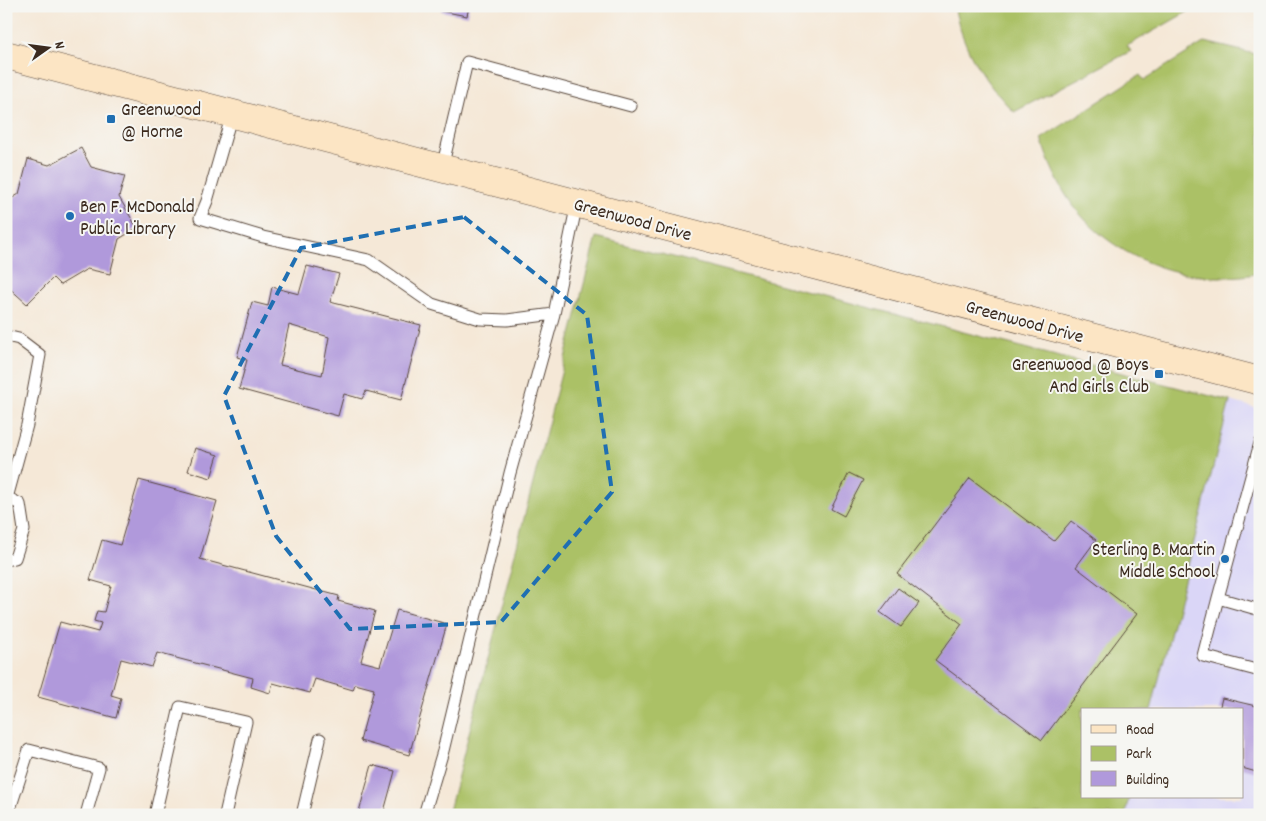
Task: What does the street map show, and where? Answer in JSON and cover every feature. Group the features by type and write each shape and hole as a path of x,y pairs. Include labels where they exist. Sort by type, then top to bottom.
{"main road":[{"name":"Greenwood Drive","path":"6,55 1260,381"}],"lane":[{"path":"442,168 467,62 631,106"},
{"path":"232,114 207,201 200,218 263,237 369,260 432,304 480,319 507,320 554,314"},
{"path":"424,815 443,751 510,473 554,314 576,203"},
{"path":"6,336 19,339 40,355 28,425 7,497 20,504 24,530 15,558 6,560"},
{"path":"1260,444 1204,656 1260,671"},
{"path":"1218,598 1260,610"},
{"path":"156,815 180,707 246,722 225,815"},
{"path":"302,815 320,739"},
{"path":"8,815 29,750 99,768 86,815"}],"highlighted area":[{"path":"464,217 587,315 612,492 501,622 350,629 276,536 224,396 301,248"}],"shaded area":[{"name":"Sterling B. Martin Middle School","path":"1230,401 1260,409 1260,815 1125,815 1129,798 1244,798 1244,708 1152,708"}],"green space":[{"path":"954,6 1190,6 1189,11 1127,46 1131,51 1014,112 993,88 976,64 963,37"},
{"path":"1205,42 1255,54 1260,62 1260,273 1232,277 1176,272 1149,263 1124,250 1101,234 1081,215 1057,179 1041,139 1140,75 1144,80"},
{"path":"596,237 1230,401 1152,708 1081,708 1081,798 1129,798 1125,815 448,815"}],"building":[{"path":"442,6 469,6 467,16 441,11"},
{"path":"81,148 91,167 125,176 119,197 137,228 119,239 110,274 87,269 60,285 53,278 27,304 6,285 6,202 19,194 28,159 49,165"},
{"path":"307,266 339,274 330,302 421,325 401,400 366,391 362,399 344,394 338,416 239,389 247,360 237,357 252,302 268,306 272,287 299,294","holes":["289,325 329,337 322,375 280,365"]},
{"path":"195,448 218,455 211,478 188,471"},
{"path":"849,473 863,480 844,516 831,509"},
{"path":"970,478 1054,541 1071,521 1096,540 1076,567 1137,614 1042,740 935,660 962,624 897,574"},
{"path":"139,480 217,501 200,559 339,596 338,601 375,611 361,661 380,666 397,610 447,624 409,755 360,741 374,689 355,684 353,690 315,679 310,693 273,683 270,693 251,687 253,678 157,653 152,667 121,659 111,695 121,698 116,718 38,697 60,622 98,632 101,623 94,621 97,611 104,612 111,586 90,580 102,540 120,545"},
{"path":"898,588 919,603 901,627 880,612"},
{"path":"1222,698 1260,707 1260,773 1244,769 1244,708 1220,708"},
{"path":"372,765 395,771 383,815 358,815"}],"place":[{"name":"Greenwood @ Horne","path":"111,119"},
{"name":"Ben F. McDonald Public Library","path":"70,216"},
{"name":"Greenwood @ Boys And Girls Club","path":"1159,374"},
{"name":"Sterling B. Martin Middle School","path":"1225,559"}]}
